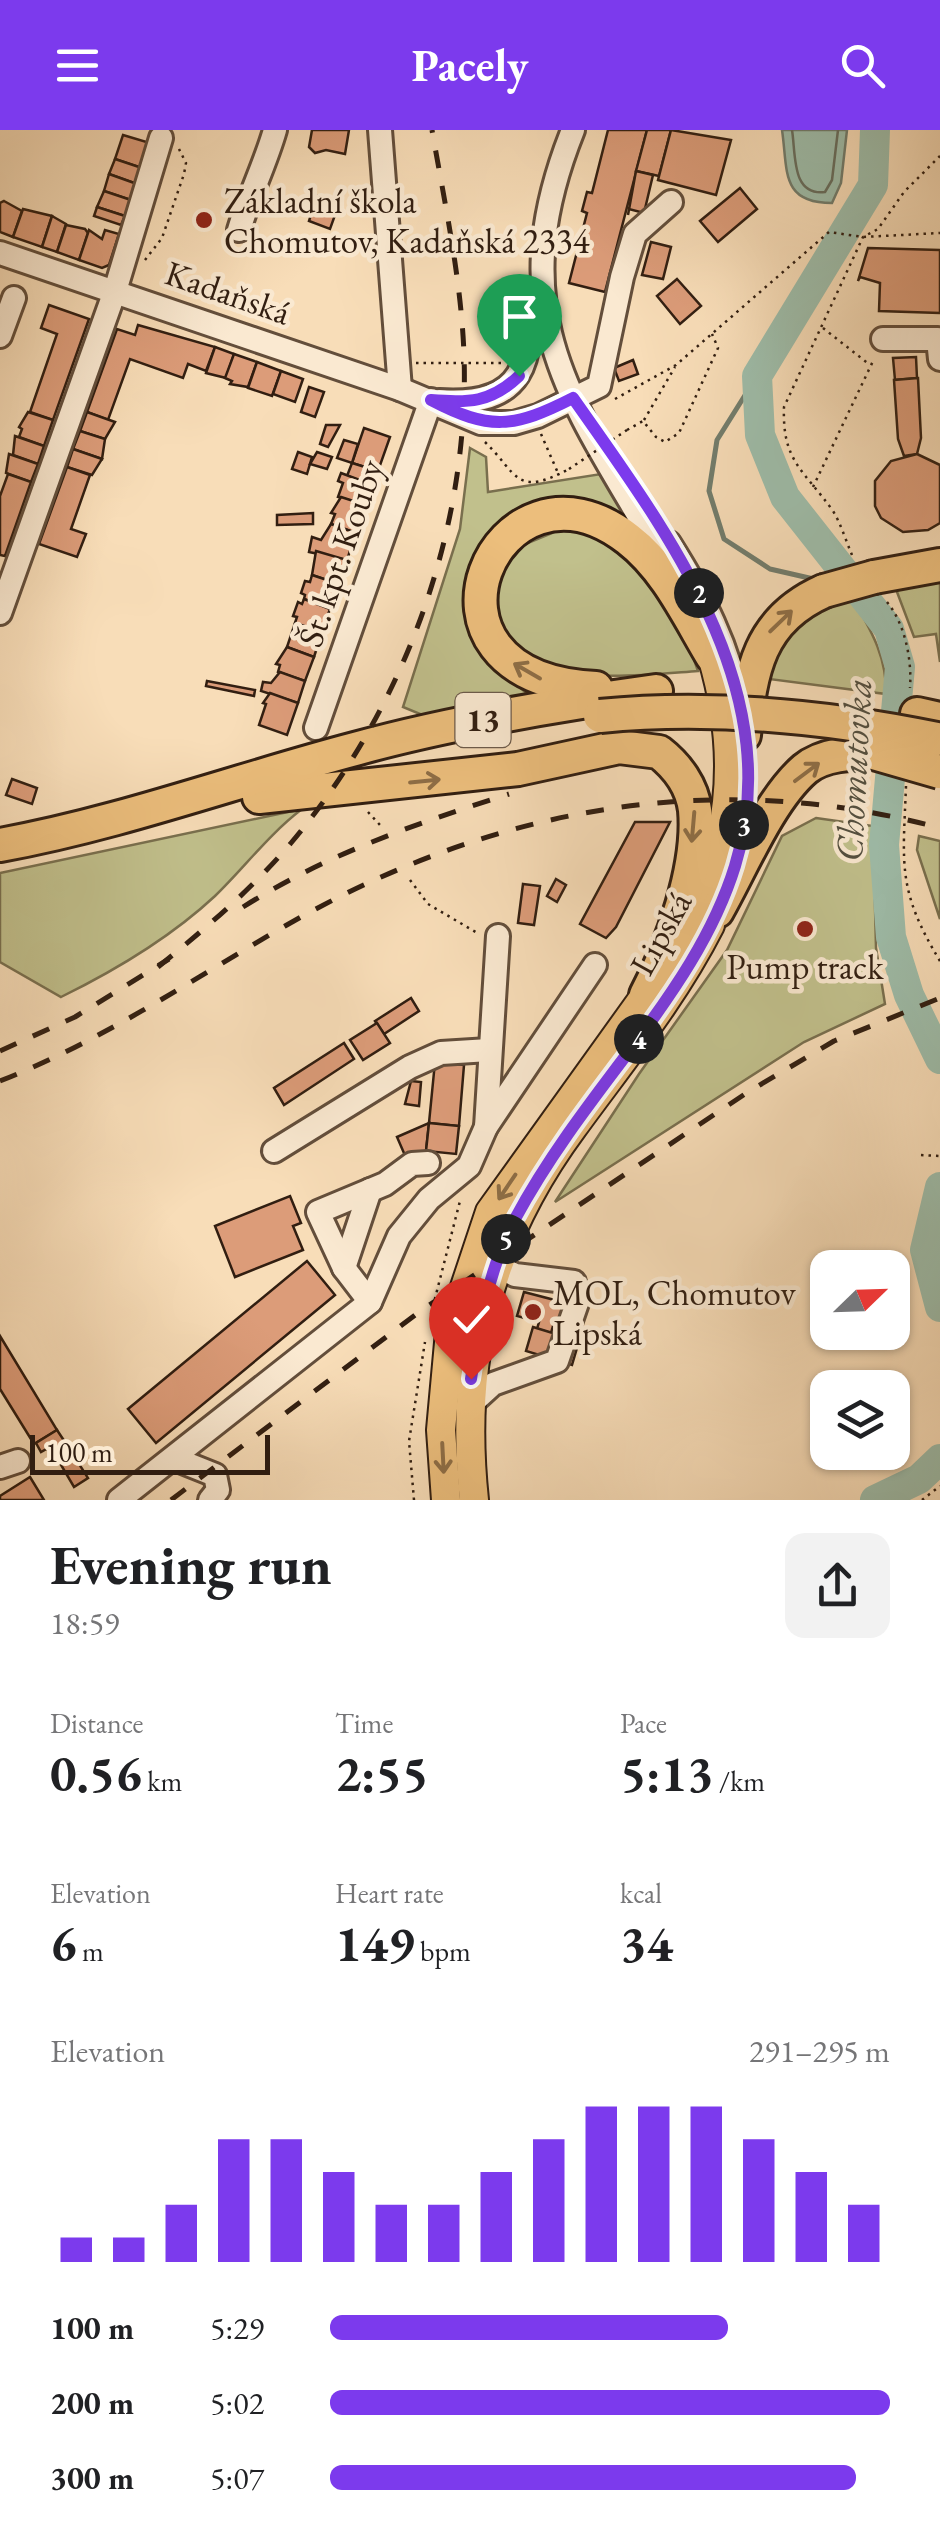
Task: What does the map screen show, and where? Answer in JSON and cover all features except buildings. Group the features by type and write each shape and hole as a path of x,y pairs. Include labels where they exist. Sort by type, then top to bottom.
{"highway":[{"path":"656,692 549,683 522,670 505,656 489,635 478,593 492,555 506,538 522,524 547,516 575,516 602,524 628,539 653,562 712,656"},
{"path":"744,735 754,663 769,633 808,598 874,576 940,565"},
{"name":"13","path":"0,844 148,809 358,748 562,704 656,692 798,698 935,724"},
{"name":"13","path":"0,862 479,738 600,716 692,710 864,724 935,724"},
{"path":"259,797 518,769 620,747 659,752 686,781 694,809 686,886 667,956 646,995"},
{"path":"718,911 769,818 807,767 834,756 874,753 940,772"}],"main road":[{"name":"Lipská","path":"446,1500 442,1430 450,1332 490,1212 646,995 698,911 716,864 730,793 728,723 712,656"},
{"name":"Lipská","path":"474,1500 470,1405 480,1324 496,1265 514,1221 570,1131 680,979 718,911 744,827 748,794 744,735"}],"street":[{"path":"238,230 248,198 261,177 275,130"},
{"path":"380,130 400,389"},
{"name":"Lipská","path":"573,130 554,179 543,228 542,294 554,351 610,472 685,595 712,656"},
{"path":"0,613 4,586 116,291 161,138"},
{"name":"Kadaňská","path":"431,400 484,400 505,390 519,376 531,344 527,257 554,179"},
{"path":"599,386 635,234 671,202"},
{"name":"Kadaňská","path":"0,253 400,389 468,419 491,424 538,416 599,386"},
{"path":"0,336 14,298"},
{"path":"883,339 939,345"},
{"name":"Lipská","path":"573,398 628,477 714,620 733,673 744,735"},
{"name":"Št. kpt. Kouby","path":"316,728 431,400"},
{"path":"486,1127 497,941"},
{"path":"120,1500 370,1302 399,1236 429,1198 468,1166 486,1127 596,965"},
{"path":"274,1152 440,1053 489,1050"},
{"path":"370,1302 344,1268 318,1212 370,1190 412,1164 428,1163"},
{"path":"344,1268 370,1190"},
{"path":"470,1405 493,1384 558,1360 578,1303 574,1282 515,1274 496,1265"},
{"path":"175,1460 210,1472 218,1484 210,1500"}],"path":[{"path":"141,268 162,238 184,174 183,154 161,138"},
{"path":"863,237 878,229 904,192 940,156"},
{"path":"599,386 609,403 676,366 829,232 863,237 940,233"},
{"path":"822,327 870,365"},
{"path":"643,422 666,442 680,433 718,348 711,333"},
{"path":"813,487 883,339"},
{"path":"464,360 510,362"},
{"path":"478,439 489,444 501,464 522,480 540,481 559,474 643,422 676,366"},
{"path":"544,440 559,474"},
{"path":"360,804 380,824"},
{"path":"410,880 428,904 497,941"},
{"path":"921,1155 940,1156"},
{"path":"922,1500 940,1486"}],"shaded area":[{"path":"470,448 486,457 488,492 601,474 637,531 608,517 486,541 466,585 475,637 500,671 530,696 432,719 403,707 460,529"},
{"path":"564,528 591,531 615,542 647,571 672,610 698,671 584,675 540,665 513,650 499,625 491,586 518,547"},
{"path":"940,579 940,662 936,634 914,637 894,584"},
{"path":"852,597 880,655 886,694 769,679 777,648 796,625"},
{"path":"302,809 180,926 82,987 61,997 0,962 0,873"},
{"path":"816,818 873,826 876,948 885,1004 804,1042 555,1202 727,950 782,836"},
{"path":"919,836 940,841 940,919 917,850"}],"water":[{"path":"782,130 847,130 841,183 832,203 815,202 795,190 787,171"}],"waterway":[{"name":"Chomutovka","path":"875,130 873,185 757,376 760,435 785,497 889,629 900,667 884,845 891,937 909,995 940,1059"},
{"path":"757,376 717,440 709,491 724,539 770,569 818,580"},
{"name":"Chomutovka","path":"940,1187 925,1250 940,1307"},
{"name":"Chomutovka","path":"875,1500 919,1479 940,1459"}],"railway":[{"path":"158,967 260,877 331,791 367,735 422,614 442,551 463,420 460,297 432,130"},
{"path":"243,907 339,856 509,794"},
{"path":"0,1081 110,1029 285,926 362,886 441,853 521,827 603,810 685,801 769,801 854,810 940,828"},
{"path":"0,1051 75,1017 169,959"},
{"path":"171,1500 419,1312 748,1092 834,1041 940,998"}],"place":[{"name":"Základní škola Chomutov, Kadaňská 2334","path":"204,220"},
{"name":"Pump track","path":"805,929"},
{"name":"MOL, Chomutov Lipská","path":"533,1312"}],"route":[{"path":"471,1379 496,1265 514,1221 570,1131 638,1040 700,944 735,866 748,794 736,688 714,620 618,462 573,398 538,416 491,424 468,419 431,400 484,400 505,390 519,376"}]}
